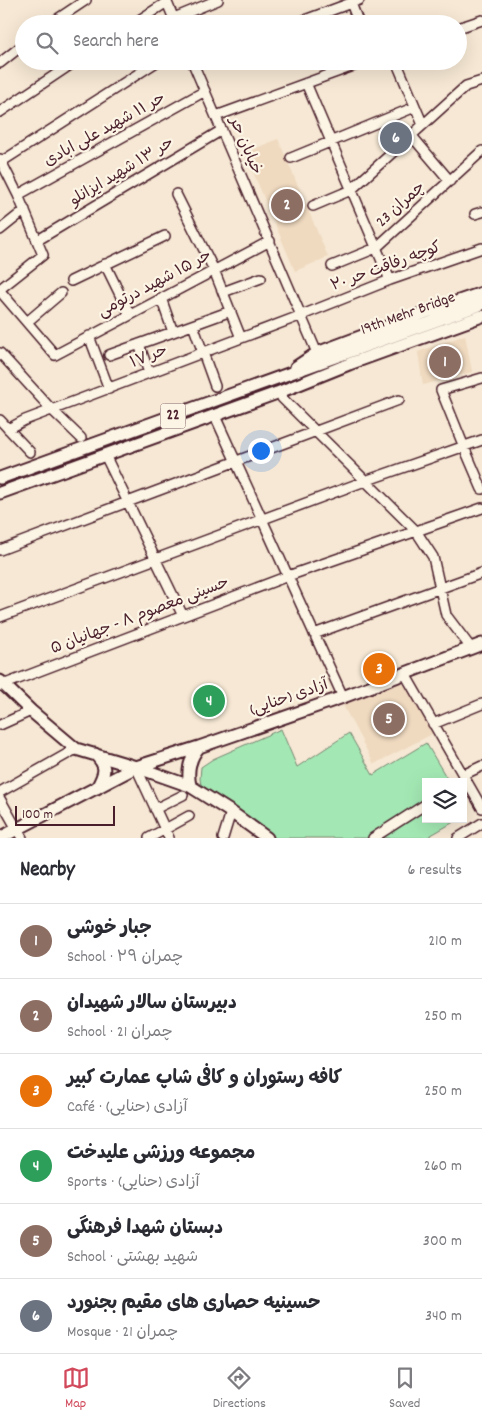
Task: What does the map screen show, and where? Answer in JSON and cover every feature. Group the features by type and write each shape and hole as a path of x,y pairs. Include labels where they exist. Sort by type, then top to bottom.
{"main road":[{"path":"283,376 317,353 482,293"},
{"name":"19th Mehr Bridge","path":"347,359 482,304"},
{"name":"19th Mehr Bridge","path":"347,359 482,316"},
{"path":"0,493 310,381 351,371 482,323"},
{"path":"310,381 347,359"},
{"name":"22","path":"0,478 283,376 347,359"},
{"name":"آزادی (حنایی)","path":"0,838 19,834 136,767 343,697 477,646"},
{"path":"1,683 76,749 136,767 187,790 232,812 267,838"},
{"path":"187,790 189,765 194,752 199,747"},
{"path":"95,754 104,766 104,774 97,788"}],"street":[{"path":"64,15 86,0"},
{"path":"187,15 218,0"},
{"path":"146,15 166,1 172,15"},
{"path":"319,15 355,2 357,15"},
{"path":"467,25 482,20"},
{"path":"0,63 15,51"},
{"path":"0,112 63,70"},
{"path":"61,293 27,322 0,290 43,255 25,210 1,160 144,70"},
{"name":"خیابان حر","path":"196,70 317,353"},
{"path":"216,116 342,70"},
{"path":"400,70 423,125"},
{"path":"313,206 351,190 466,86 482,81"},
{"path":"306,83 390,280"},
{"name":"حر ۱۱ شهید علی ابادی","path":"18,195 205,91"},
{"path":"291,158 415,107"},
{"name":"حر ۱۳ شهید ایزانلو","path":"38,240 222,130"},
{"path":"411,135 450,181"},
{"name":"چمران 23","path":"332,266 376,248 482,151"},
{"path":"176,194 214,270 241,338"},
{"path":"0,230 25,210"},
{"path":"71,281 165,236"},
{"name":"حر ۱۵ شهید درتومی","path":"27,322 55,355 270,241"},
{"name":"کوچه رفاقت حر ۲۰","path":"302,315 390,280 482,248"},
{"path":"105,264 130,315"},
{"path":"223,292 261,278"},
{"path":"161,298 172,332"},
{"path":"109,355 231,311"},
{"name":"حر ۱۷","path":"8,428 302,315"},
{"path":"193,324 215,386"},
{"path":"89,336 109,388"},
{"path":"139,344 149,373"},
{"path":"0,353 52,410 81,438"},
{"path":"482,378 441,390 482,489"},
{"path":"282,398 314,432 416,531 433,557 446,615 477,646"},
{"path":"0,550 399,400"},
{"path":"215,416 343,697"},
{"path":"0,420 30,452"},
{"path":"0,617 365,481 482,440"},
{"path":"105,455 183,616"},
{"name":"حسینی معصوم ۸ - جهانیان ۵","path":"1,683 288,576 482,508"},
{"path":"314,634 482,573"},
{"path":"404,674 482,808"},
{"path":"434,724 482,704"},
{"path":"0,725 31,711"},
{"path":"0,792 76,749"},
{"path":"463,775 482,766"},
{"path":"136,767 167,834"},
{"path":"155,809 187,790"},
{"path":"0,799 19,834"},
{"path":"373,838 422,807"},
{"path":"223,838 232,812"},
{"path":"149,838 167,834 189,816"},
{"path":"458,838 482,823"}],"shaded area":[{"path":"278,139 328,257 295,271 245,153"},
{"path":"465,335 472,372 423,385 418,352"},
{"path":"401,683 409,685 436,732 374,764 343,705"}],"green space":[{"path":"281,729 297,767 349,733 373,775 426,743 447,778 422,778 422,823 452,823 426,838 274,838 202,792 201,767 213,759"}],"place":[{"name":"حسینیه حصاری های مقیم بجنورد","path":"396,138"},
{"name":"دبیرستان سالار شهیدان","path":"287,205"},
{"name":"جبار خوشی","path":"445,362"},
{"name":"کافه رستوران و کافی شاپ عمارت کبیر","path":"379,669"},
{"name":"مجموعه ورزشی علیدخت","path":"209,701"},
{"name":"دبستان شهدا فرهنگی","path":"389,719"}]}
